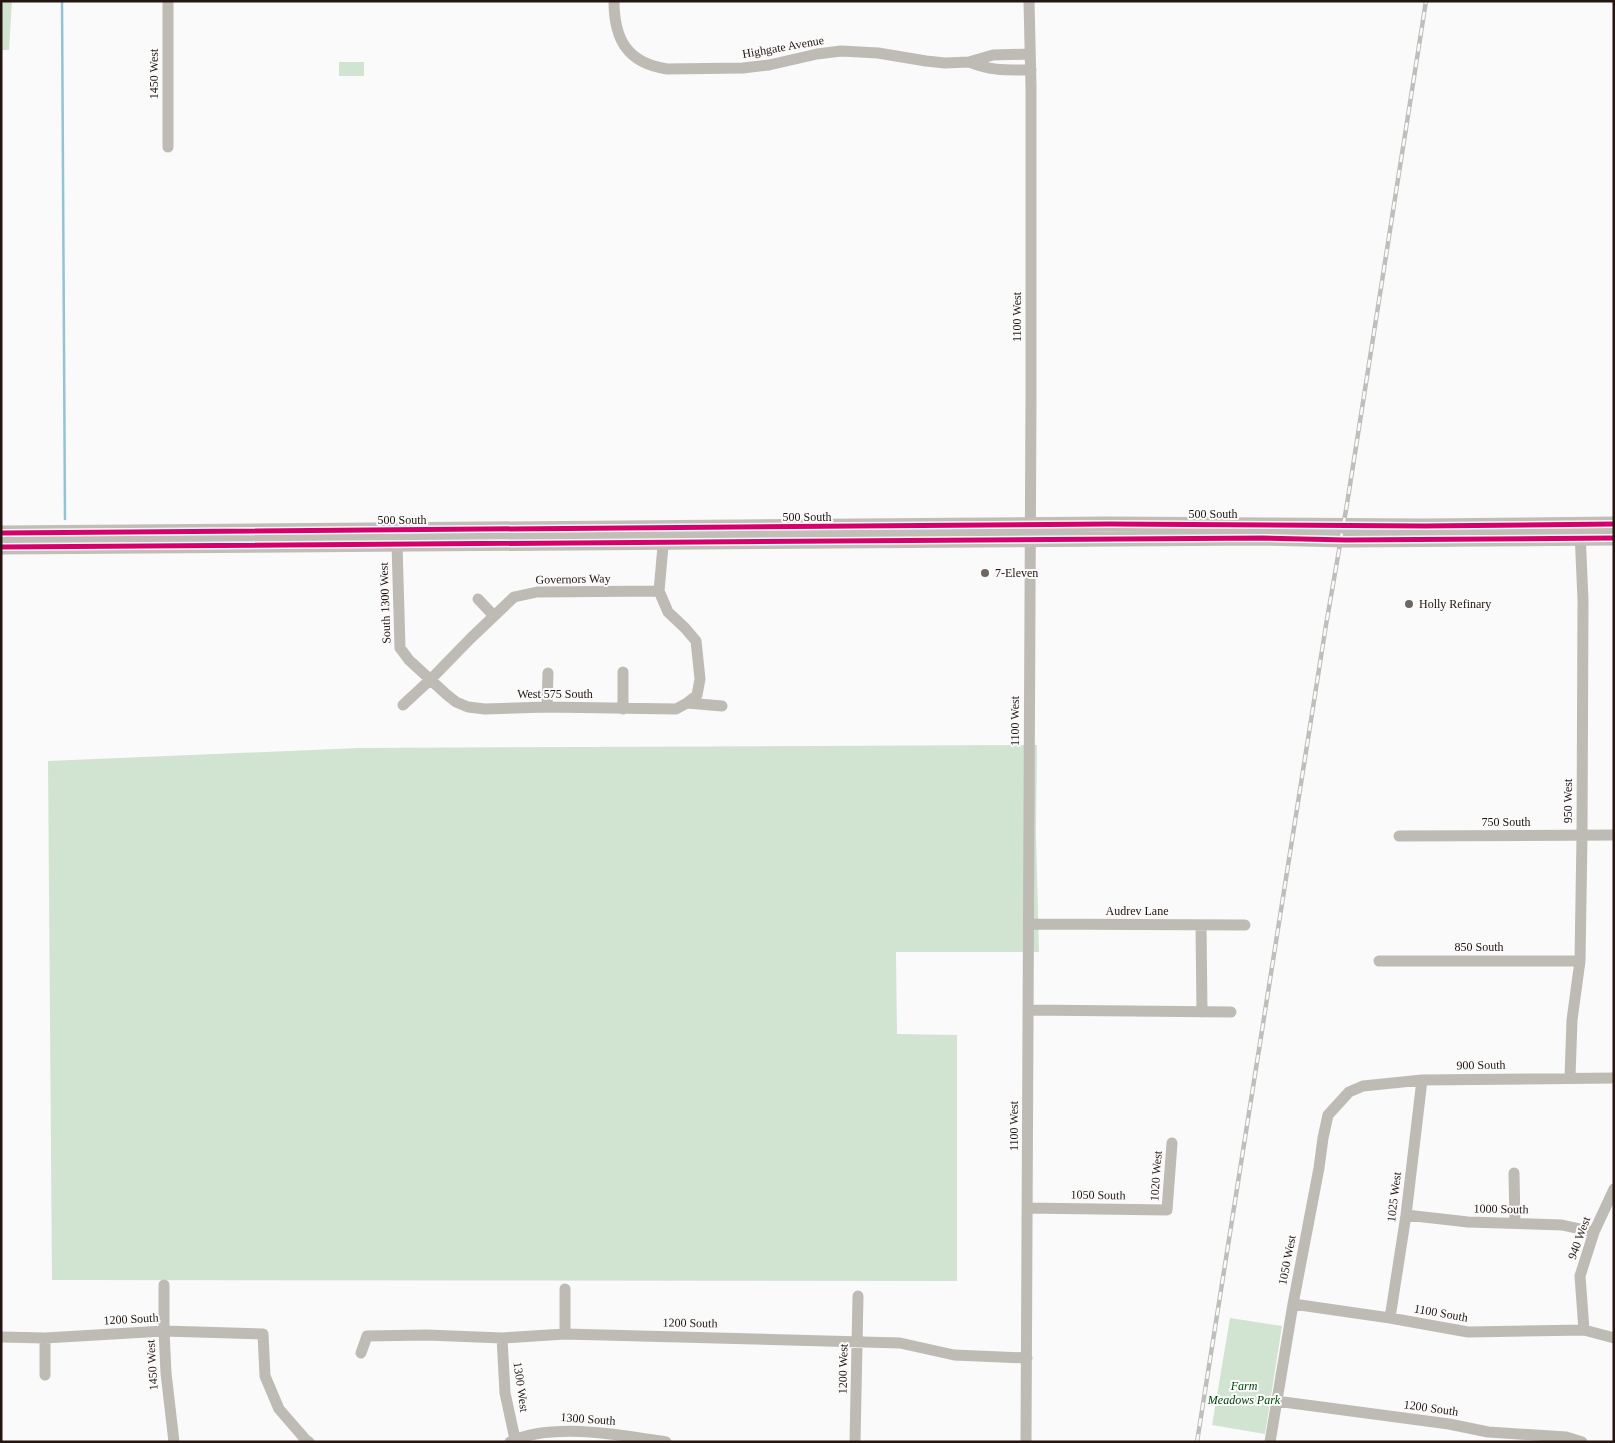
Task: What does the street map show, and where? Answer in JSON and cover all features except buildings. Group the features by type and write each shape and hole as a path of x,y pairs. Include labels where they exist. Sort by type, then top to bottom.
{"main road":[{"name":"500 South","path":"1,533 664,535 1031,533 1195,524 1434,526 1580,532 1614,538"},
{"name":"500 South","path":"1580,532 1614,524"},
{"name":"500 South","path":"1,547 397,544 664,535"}],"street":[{"name":"1450 West","path":"168,1 168,147"},
{"name":"Highgate Avenue","path":"614,1 616,27 626,49 644,64 667,69 743,68 841,51 878,53 936,62 969,62 993,55 1030,54"},
{"name":"1100 West","path":"1026,1442 1031,533 1031,70 1029,1"},
{"name":"Highgate Avenue","path":"969,62 994,70 1031,70"},
{"name":"950 West","path":"1570,1077 1572,1020 1580,961 1582,600 1580,532"},
{"path":"664,535 659,591 668,612 696,641 700,679 697,695 688,703"},
{"name":"South 1300 West","path":"397,544 400,648 409,660 431,679"},
{"name":"Governors Way","path":"403,705 514,598 537,592 659,591"},
{"path":"478,600 494,616"},
{"path":"623,672 623,709"},
{"path":"547,707 548,673"},
{"name":"West 575 South","path":"431,679 456,702 468,707 484,709 547,707 676,709 688,703 722,706"},
{"name":"750 South","path":"1399,836 1614,835"},
{"name":"Audrev Lane","path":"1029,924 1246,925"},
{"path":"1201,925 1202,1012"},
{"name":"850 South","path":"1379,960 1580,961"},
{"path":"1028,1010 1231,1012"},
{"name":"900 South","path":"1349,1092 1363,1086 1422,1080 1614,1078"},
{"name":"1025 West","path":"1390,1318 1406,1215 1422,1080"},
{"name":"1050 West","path":"1270,1442 1328,1115 1349,1092"},
{"name":"1020 West","path":"1168,1210 1172,1144"},
{"path":"1514,1173 1515,1223"},
{"name":"940 West","path":"1584,1330 1580,1276 1594,1232 1614,1189"},
{"name":"1050 South","path":"1027,1208 1168,1210"},
{"name":"1000 South","path":"1406,1215 1468,1222 1562,1225 1594,1232"},
{"name":"1450 West","path":"164,1285 166,1373 174,1442"},
{"path":"564,1334 565,1289"},
{"name":"1200 West","path":"855,1442 858,1296"},
{"name":"1100 South","path":"1293,1304 1390,1318 1468,1332 1584,1330 1614,1338"},
{"name":"1200 South","path":"1,1337 45,1338 164,1331 263,1334 265,1376 279,1409 306,1441"},
{"name":"1200 South","path":"362,1353 368,1336 427,1334 502,1338 564,1334 900,1343 954,1355 1027,1358"},
{"path":"45,1338 45,1375"},
{"name":"1300 West","path":"502,1338 505,1393 513,1440"},
{"name":"1200 South","path":"1276,1401 1449,1424 1488,1432 1566,1437 1582,1442"},
{"name":"1300 South","path":"513,1440 554,1431 634,1436 666,1442"}],"green space":[{"path":"1,1 12,1 9,50 1,50"},
{"path":"339,62 364,62 364,76 339,76"},
{"path":"1037,745 1036,834 1039,952 896,952 897,1034 957,1035 957,1281 52,1280 48,761 359,748"},
{"name":"Farm Meadows Park","path":"1230,1318 1282,1326 1265,1434 1212,1425"}],"waterway":[{"path":"62,1 65,519"}],"railway":[{"path":"1197,1442 1426,1"}],"cycle path":[{"path":"1,533 1109,524 1424,526 1614,524"},
{"path":"1,547 1263,538 1346,540 1614,538"}],"place":[{"name":"7-Eleven","path":"985,573"},
{"name":"Holly Refinary","path":"1409,604"}]}
